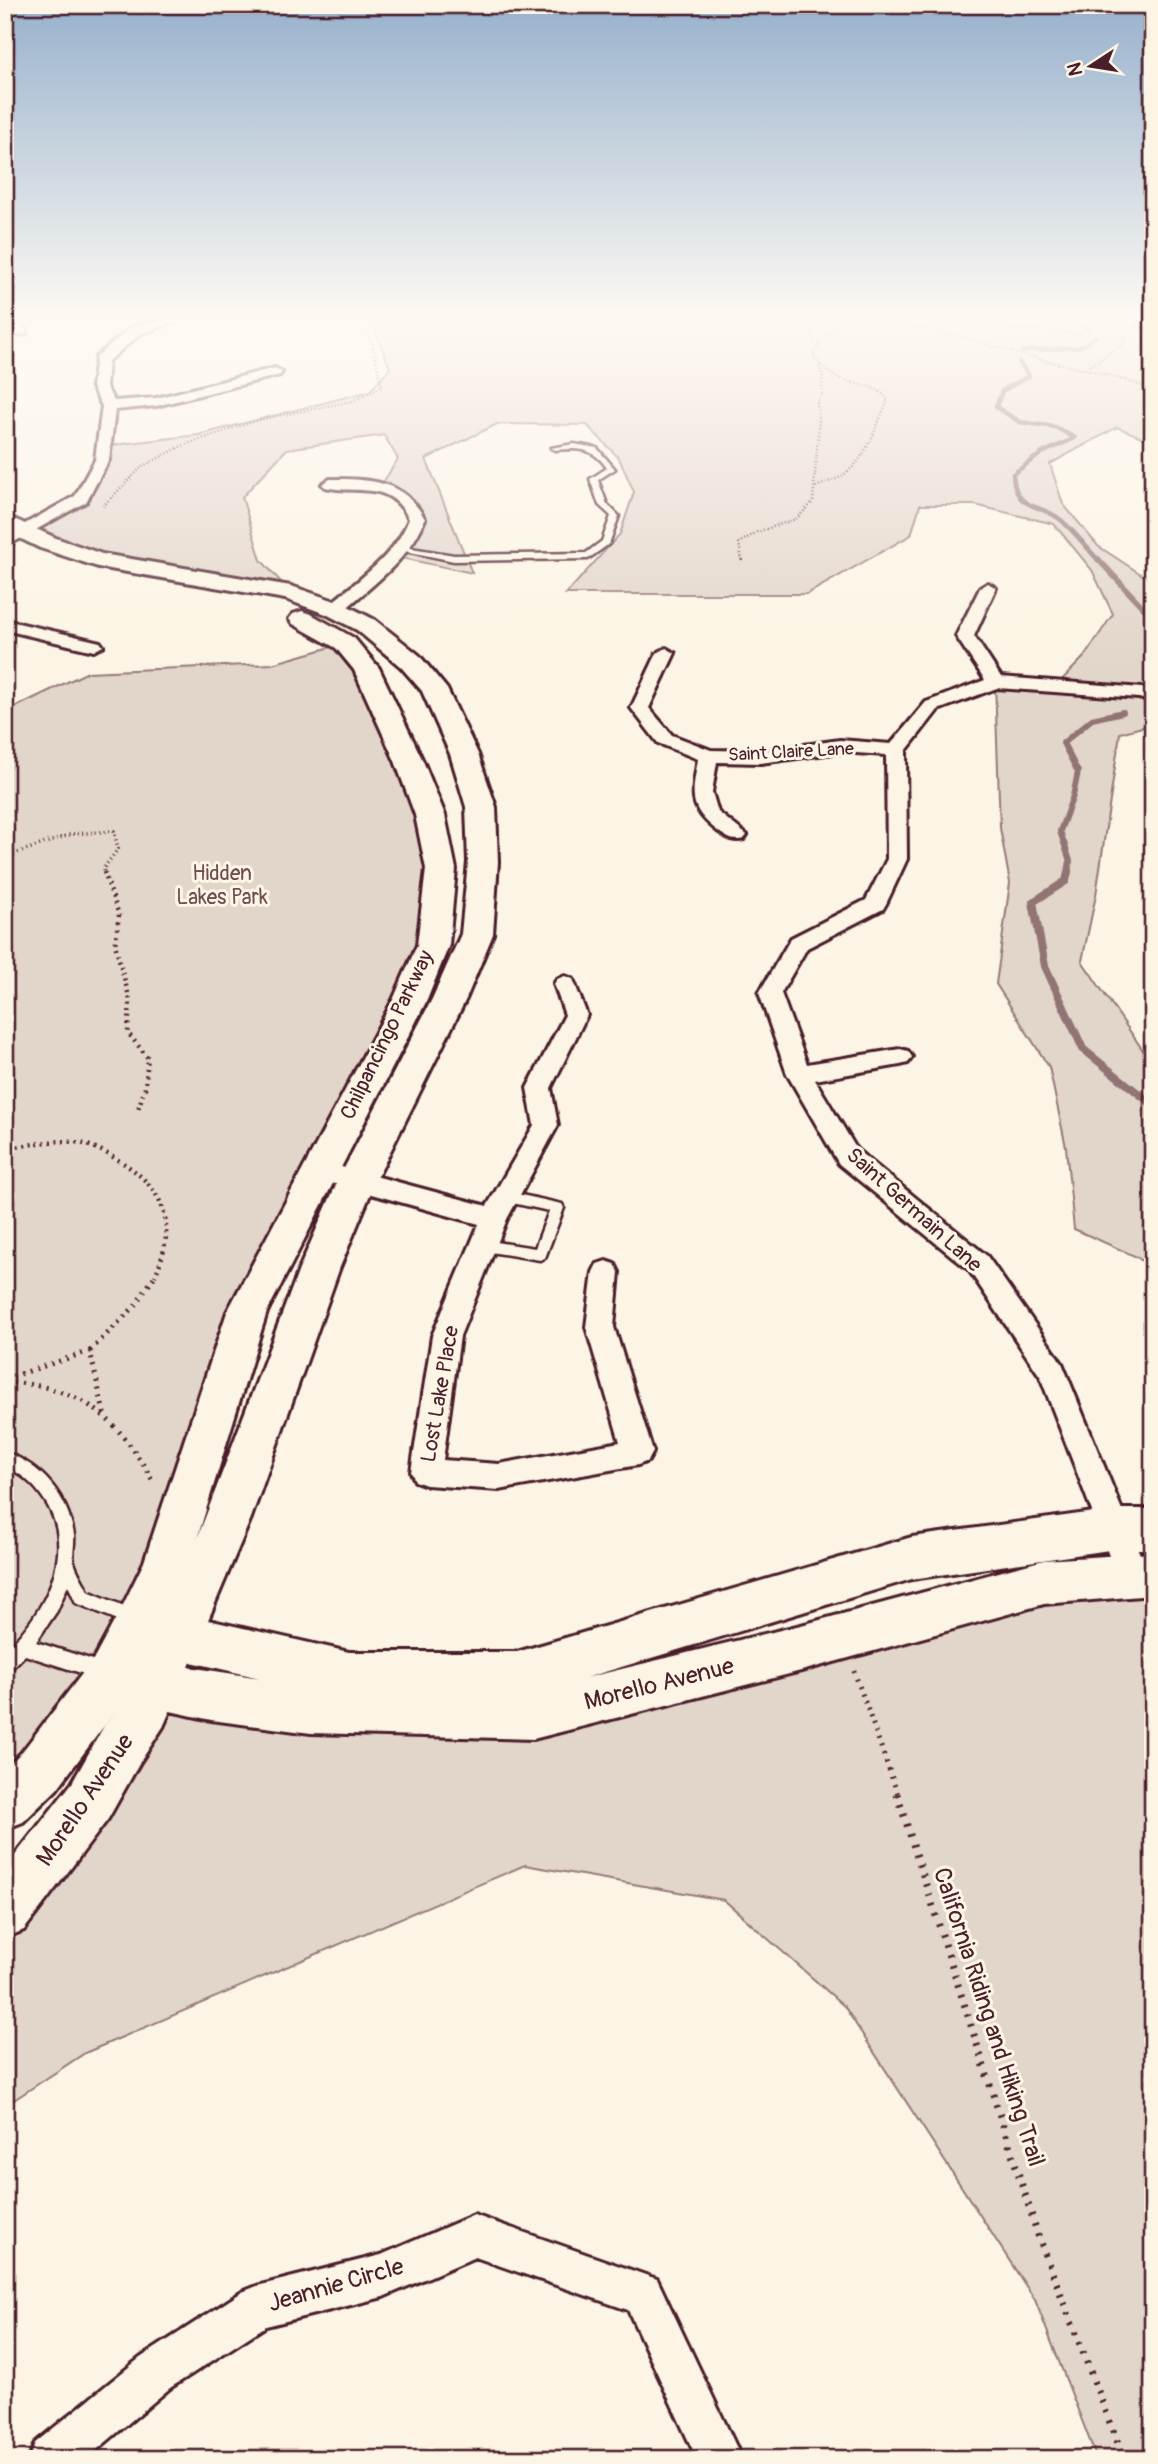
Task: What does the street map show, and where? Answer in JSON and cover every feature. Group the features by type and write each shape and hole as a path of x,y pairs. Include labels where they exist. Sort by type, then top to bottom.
{"street":[{"path":"10,536 81,499 102,460 106,433"},
{"path":"330,484 368,484 406,499 417,519 415,529 399,549 335,609"},
{"name":"Chilpancingo Parkway","path":"10,536 98,560 291,593 335,609 366,625 410,661 434,689 464,754 481,807 483,862 477,934 449,999 357,1180 320,1267 229,1518"},
{"name":"Chilpancingo Parkway","path":"10,536 68,569 118,581 278,610 314,624 345,643 366,668 409,761 430,815 441,869 433,946 410,1000 247,1312 166,1566 159,1629"},
{"path":"988,589 965,636 995,682"},
{"path":"5,625 94,646"},
{"path":"5,646 24,629"},
{"name":"Saint Claire Lane","path":"666,653 640,708 665,738 708,756 761,757 840,746 896,750"},
{"path":"896,750 932,706 995,682 1142,692 1153,697"},
{"name":"Saint Germain Lane","path":"896,750 897,859 875,904 800,943 770,993 799,1074 848,1157 978,1263 1052,1371 1134,1529 1142,1574"},
{"path":"708,756 702,792 709,815 737,835"},
{"name":"Lost Lake Place","path":"565,984 576,1015 539,1087 546,1125 501,1208 446,1336 426,1472 499,1478 638,1452 600,1327 606,1272"},
{"path":"799,1074 900,1057"},
{"path":"319,1170 501,1208"},
{"name":"Morello Avenue","path":"5,1804 134,1679 159,1629 229,1518"},
{"name":"Morello Avenue","path":"159,1629 349,1675 517,1675 912,1558 1134,1529"},
{"name":"Morello Avenue","path":"134,1679 211,1696 311,1709 533,1715 841,1637 1044,1581 1142,1574"},
{"name":"Morello Avenue","path":"5,1911 90,1801 122,1744 146,1710 134,1679"},
{"name":"Jeannie Circle","path":"51,2459 155,2373 257,2307 383,2276 474,2236 642,2294 720,2459"}],"lane":[{"path":"399,549 454,558 588,556 606,542 615,516 603,505 594,479 611,469 602,454 595,449 580,445 555,448"},
{"path":"483,1246 540,1254 557,1209 501,1208"},
{"path":"5,1459 40,1479 58,1503 67,1535 66,1562 51,1607 24,1646 5,1663"},
{"path":"66,1562 82,1597 159,1629"},
{"path":"24,1646 134,1679"}],"path":[{"path":"102,508 117,488 144,466 165,454 219,433"},
{"path":"742,562 739,542 745,537 786,527 807,513 816,487 817,433"},
{"path":"816,487 845,475 864,451 872,433"},
{"path":"5,858 97,829 114,831 118,849 103,869 119,915 115,944 130,1000 128,1033 148,1058 145,1088 137,1112"},
{"path":"5,1149 46,1142 81,1143 128,1166 148,1180 160,1198 167,1223 164,1248 156,1273 142,1296 90,1351 5,1380"},
{"path":"90,1351 105,1418"},
{"path":"5,1380 37,1383 89,1403 126,1439 154,1482 155,1494"},
{"name":"California Riding and Hiking Trail","path":"841,1637 878,1734 1038,2235 1124,2459"}],"green space":[{"path":"479,433 426,459 472,573 393,556 417,519 380,487 398,459 384,435 287,449 242,497 261,560 291,593 98,560 23,532 81,499 104,446 198,435"},
{"path":"595,433 1106,433 1050,464 1063,504 1098,546 1153,582 1153,724 1120,733 1096,895 1082,961 1153,1065 1153,1270 1137,1257 1074,1229 1066,1147 1049,1067 996,984 1010,883 1000,828 995,682 1056,686 1084,657 1113,614 1092,570 1054,524 975,505 920,505 911,535 807,594 566,594 620,534 634,492 619,458"},
{"path":"1131,433 1153,433 1153,442"},
{"name":"Hidden Lakes Park","path":"345,643 430,815 433,945 326,1157 166,1566 5,1804 5,712 88,672 272,664"},
{"path":"1153,1574 1153,2459 1097,2459 1035,2300 844,2006 724,1900 525,1865 85,2053 5,2106 5,1911 146,1710 533,1715"}],"waterway":[{"path":"1066,433 1075,438 1042,453 1013,474 1015,486 1023,501 1061,520 1099,561"},
{"path":"1098,559 1153,618"},
{"path":"1068,873 1070,861 1060,831 1073,796 1078,772 1063,743 1092,719 1123,712"},
{"path":"1068,872 1066,881 1033,902 1045,966 1083,1049 1153,1105"}]}
